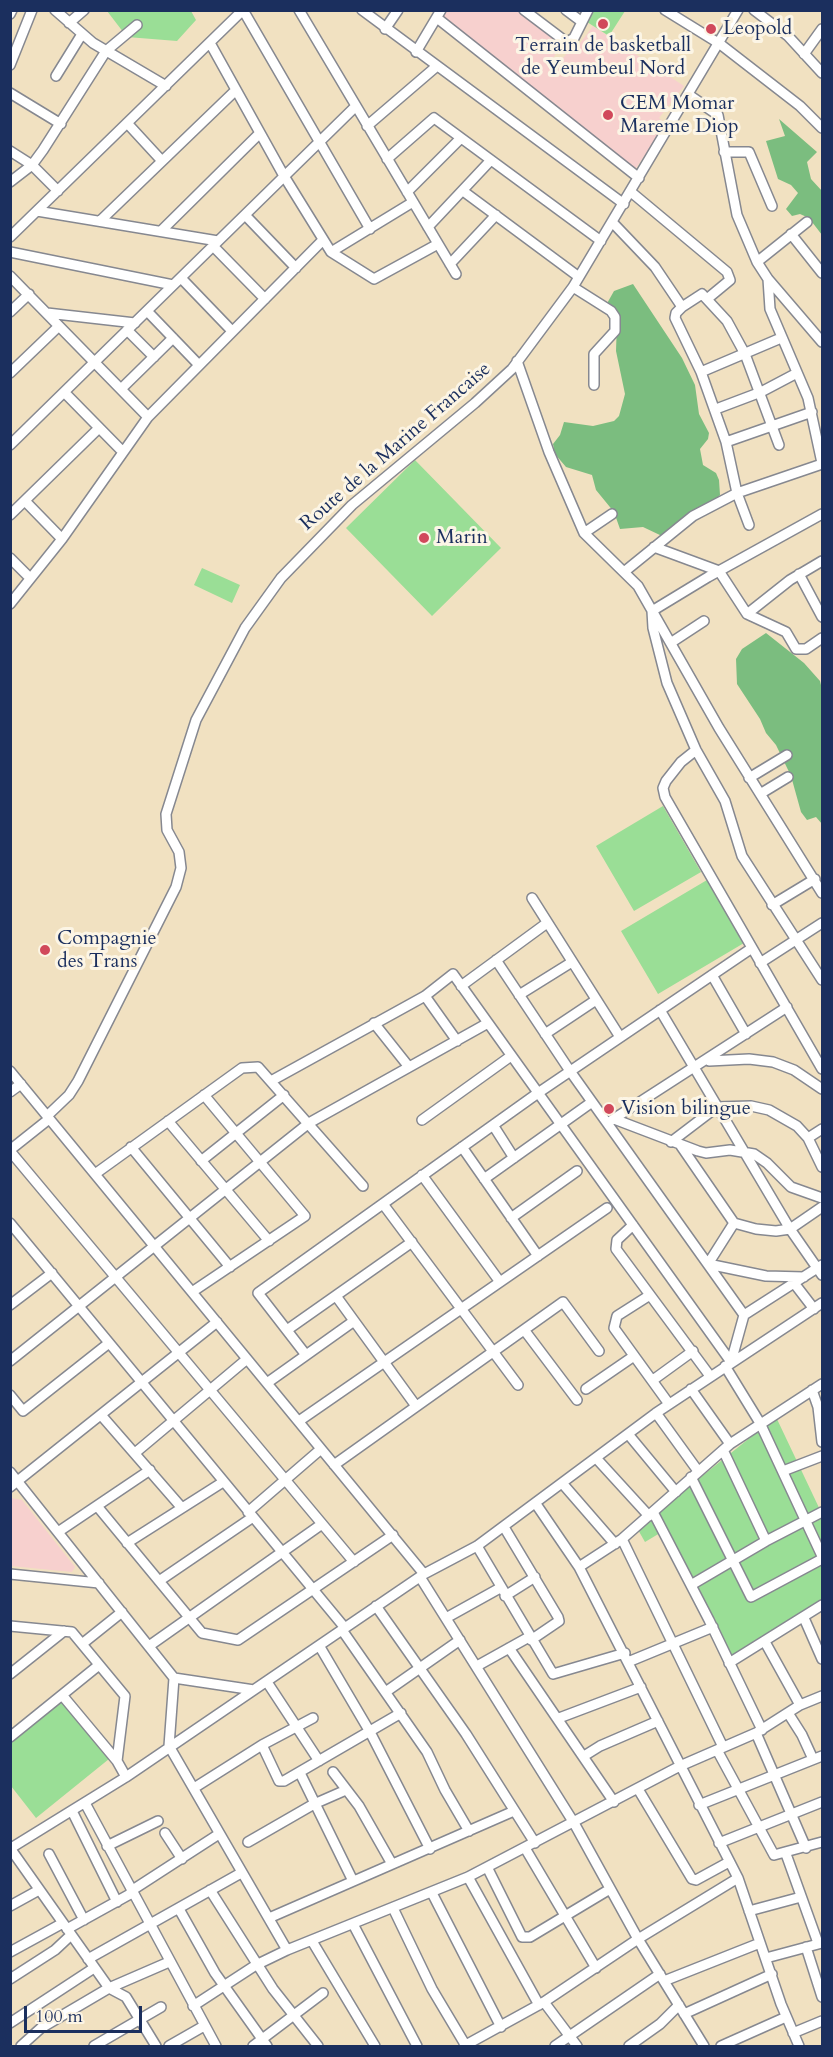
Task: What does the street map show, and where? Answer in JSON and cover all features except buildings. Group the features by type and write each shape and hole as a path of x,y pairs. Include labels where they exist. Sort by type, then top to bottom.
{"street":[{"path":"10,65 32,10"},
{"path":"55,10 106,51 165,86"},
{"path":"69,23 84,10"},
{"path":"10,237 243,10 370,229"},
{"path":"299,10 456,274"},
{"path":"362,10 624,204"},
{"path":"385,28 398,10"},
{"path":"524,10 565,41 574,38 588,10"},
{"path":"566,10 582,22"},
{"path":"665,10 720,44 774,84 822,128"},
{"name":"Route de la Marine Francaise","path":"10,1151 48,1118 69,1095 78,1081 176,887 181,868 179,852 166,830 166,814 196,720 245,628 281,578 352,505 475,404 512,369 573,287 720,44 738,10"},
{"path":"754,10 782,32 822,74"},
{"path":"416,52 439,14 639,178"},
{"path":"10,182 32,165 61,124 106,51 137,25"},
{"path":"804,54 822,29"},
{"path":"56,76 82,34"},
{"path":"210,43 284,176 322,241 331,252 374,279 438,244"},
{"path":"368,126 437,66"},
{"path":"100,221 236,90"},
{"path":"10,93 61,124"},
{"path":"689,95 718,115 736,215 757,262 768,279 822,342"},
{"path":"10,445 356,106"},
{"path":"387,159 434,118 601,241"},
{"path":"127,123 162,161"},
{"path":"161,231 260,133"},
{"path":"407,192 461,138"},
{"path":"10,151 32,165 58,191"},
{"path":"724,152 749,152 772,206"},
{"path":"428,227 491,160"},
{"path":"463,191 579,277"},
{"path":"631,192 728,272 730,280 707,299"},
{"path":"331,252 413,202"},
{"path":"37,211 161,231 215,244 265,299"},
{"path":"244,215 296,268"},
{"path":"450,264 496,215"},
{"path":"757,262 807,222"},
{"path":"613,223 655,267 682,307"},
{"path":"791,234 822,273"},
{"path":"11,601 62,539 148,417 322,241"},
{"path":"10,252 173,285"},
{"path":"10,276 148,417"},
{"path":"181,278 232,331"},
{"path":"624,572 643,559 654,547 693,516 737,493 822,463 812,412 770,309 768,279"},
{"path":"573,287 611,311 615,317 615,331 594,354 594,385"},
{"path":"10,312 28,294"},
{"path":"749,525 737,493 716,409 675,318 676,313 682,307 702,294 728,321 745,354 774,426 779,445"},
{"path":"147,311 198,364"},
{"path":"47,313 131,326 154,357"},
{"path":"10,374 59,326"},
{"path":"121,389 173,338"},
{"path":"701,372 782,338"},
{"path":"517,361 549,452 585,533 638,586 750,778 822,893"},
{"path":"716,409 760,392 797,373"},
{"path":"64,392 123,452"},
{"path":"726,442 812,412"},
{"path":"13,508 25,501 99,428"},
{"path":"25,501 62,539"},
{"path":"585,533 612,514"},
{"path":"652,611 822,514"},
{"path":"654,547 719,571 747,614 786,632 796,649 806,649 822,639"},
{"path":"10,558 30,578"},
{"path":"747,614 799,574 822,561"},
{"path":"799,574 822,617"},
{"path":"652,611 653,628 662,669 696,750 725,801 742,856 822,980"},
{"path":"672,642 704,621"},
{"path":"696,750 681,762 666,781 663,788 665,797 822,1069"},
{"path":"750,778 787,755"},
{"path":"760,794 788,777"},
{"path":"772,905 815,879"},
{"path":"532,898 620,1037"},
{"path":"461,986 547,923"},
{"path":"760,963 822,923"},
{"path":"306,1355 258,1293 538,1093 752,948"},
{"path":"496,960 570,1071 592,1102 611,1120 744,1315"},
{"path":"519,995 572,962"},
{"path":"271,1081 425,996 453,974 633,1225 728,1364 760,1423 822,1555 751,1597 732,1562 694,1474 656,1413"},
{"path":"712,975 746,1034"},
{"path":"425,996 456,1041"},
{"path":"545,1034 596,1000"},
{"path":"611,1120 787,1007"},
{"path":"660,1010 790,1229 821,1270 804,1277 744,1315 728,1364"},
{"path":"374,1023 409,1067"},
{"path":"10,1361 309,1123 488,1023"},
{"path":"422,1120 511,1056"},
{"path":"705,1061 721,1058 773,1062 794,1070 822,1089"},
{"path":"94,1174 242,1068 258,1067 363,1186"},
{"path":"10,1071 393,1535 422,1575 446,1618 574,1823 638,1939 703,2046"},
{"path":"10,1092 21,1084"},
{"path":"192,1292 305,1216 204,1095"},
{"path":"201,1161 284,1095"},
{"path":"484,1179 592,1102"},
{"path":"671,1142 717,1107 751,1106 769,1110 797,1126 808,1138 822,1167"},
{"path":"611,1120 706,1153 730,1150 759,1157 791,1187 822,1198"},
{"path":"168,1121 269,1240"},
{"path":"493,1125 514,1158"},
{"path":"808,1138 822,1129"},
{"path":"681,1146 734,1222 776,1232 790,1229 822,1207"},
{"path":"131,1147 230,1267"},
{"path":"462,1147 538,1256"},
{"path":"10,1151 354,1562"},
{"path":"511,1218 577,1171"},
{"path":"422,1175 500,1282"},
{"path":"383,1204 518,1385"},
{"path":"299,1421 607,1208"},
{"path":"708,1264 734,1222"},
{"path":"10,1223 344,1629 427,1752 445,1791 470,1831"},
{"path":"633,1225 617,1240 616,1250 710,1376"},
{"path":"287,1330 412,1242"},
{"path":"708,1264 766,1276 804,1277"},
{"path":"10,1305 51,1273"},
{"path":"794,1283 814,1309"},
{"path":"651,1295 617,1316 614,1322 616,1333 669,1404"},
{"path":"336,1296 416,1406"},
{"path":"334,1464 563,1302 599,1351"},
{"path":"156,2046 126,1997 109,1988 14,1859 11,1848 126,1777 169,1746 320,1647 422,1575 477,1546 656,1413 822,1303"},
{"path":"267,1383 354,1321"},
{"path":"14,1484 217,1322"},
{"path":"525,1331 577,1400"},
{"path":"10,1395 23,1411 109,1343"},
{"path":"652,1380 693,1351"},
{"path":"586,1389 634,1356"},
{"path":"135,1453 247,1359"},
{"path":"579,1567 619,1541 727,1447 822,1384"},
{"path":"691,1389 727,1447 766,1541"},
{"path":"812,1390 818,1407 822,1442"},
{"path":"101,1415 182,1508"},
{"path":"628,1434 676,1492"},
{"path":"159,1581 250,1514 321,1449"},
{"path":"783,1471 822,1456"},
{"path":"596,1458 651,1514 691,1586 729,1663 806,1848"},
{"path":"58,1532 150,1470"},
{"path":"10,1472 14,1484 58,1532 174,1678 169,1746 287,1950"},
{"path":"127,1543 223,1482"},
{"path":"562,1483 619,1541 672,1646 737,1789 774,1856 822,1842"},
{"path":"536,1504 579,1567 738,1878 786,2017 799,2046"},
{"path":"97,1506 202,1633 238,1640 393,1535"},
{"path":"691,1586 766,1541 822,1512"},
{"path":"149,1646 322,1524"},
{"path":"477,1666 559,1621 504,1527"},
{"path":"477,1546 550,1671 557,1675 672,1646 713,1627"},
{"path":"10,1574 99,1583"},
{"path":"446,1618 535,1577"},
{"path":"729,1663 822,1605"},
{"path":"376,1606 466,1734 535,1843"},
{"path":"81,1644 122,1612"},
{"path":"804,1618 822,1659"},
{"path":"10,1626 72,1632 125,1696 117,1761"},
{"path":"10,1674 64,1631"},
{"path":"387,1691 460,1640"},
{"path":"765,1642 800,1706"},
{"path":"320,1647 370,1732 430,1849"},
{"path":"509,1648 559,1718 614,1802"},
{"path":"10,1737 99,1665"},
{"path":"174,1678 254,1690"},
{"path":"267,1682 319,1761"},
{"path":"559,1718 641,1687"},
{"path":"62,1695 117,1761 126,1777"},
{"path":"193,2006 256,1965 287,1950 468,1877 680,1766 759,1732 800,1706 822,1696"},
{"path":"262,1745 279,1781 300,1773 401,1713"},
{"path":"699,1805 818,1757 788,1713"},
{"path":"194,1788 262,1745 313,1718"},
{"path":"584,1756 600,1746 658,1721"},
{"path":"333,1772 359,1806 392,1864"},
{"path":"300,1773 353,1881"},
{"path":"638,1789 692,1879 696,1880 729,1862"},
{"path":"248,1842 314,1804 346,1790"},
{"path":"719,1843 822,1802"},
{"path":"85,1803 168,1962 216,2046"},
{"path":"72,1811 117,1902"},
{"path":"269,1918 514,1811"},
{"path":"107,1845 158,1821"},
{"path":"165,1833 182,1859"},
{"path":"10,1952 67,1929 117,1902 219,1834"},
{"path":"525,1848 596,1968"},
{"path":"49,1854 84,1920"},
{"path":"766,1958 820,1943 786,1854"},
{"path":"487,1867 522,1937 530,1937 610,1889"},
{"path":"88,1959 241,1873"},
{"path":"468,1877 541,2003 577,2046"},
{"path":"393,1908 432,1989 465,2046 481,2043 501,2027 638,1939 738,1878"},
{"path":"10,1906 39,1890"},
{"path":"210,1890 256,1965 318,2046"},
{"path":"432,1893 501,2027"},
{"path":"749,1911 801,1897"},
{"path":"179,1909 224,1987 265,2044"},
{"path":"353,1924 417,2046"},
{"path":"10,1979 55,1950 67,1929"},
{"path":"312,1941 375,2046"},
{"path":"555,2046 571,2038 662,1977 760,1943"},
{"path":"806,1947 822,1997"},
{"path":"21,2046 41,2028 109,1988 168,1962"},
{"path":"10,2023 94,1968"},
{"path":"684,2014 772,1974"},
{"path":"253,2046 265,2044 294,2016 323,1993"},
{"path":"629,2046 660,2024 679,2005"},
{"path":"94,2046 161,2007"},
{"path":"721,2046 786,2017"},
{"path":"793,2033 822,2020"},
{"path":"170,2046 204,2026"}],"shaded area":[{"path":"444,11 521,11 564,42 553,58 559,63 568,52 572,54 593,26 684,86 659,118 666,124 634,171 440,18"},
{"path":"11,1498 22,1500 75,1567 72,1572 11,1566"}],"green space":[{"path":"107,11 191,11 196,20 177,41 127,37"},
{"name":"Terrain de basketball de Yeumbeul Nord","path":"593,11 625,11 609,36 587,22"},
{"path":"779,119 817,152 807,162 811,179 822,191 822,235 809,218 800,214 792,216 786,209 798,193 791,185 778,179 766,141 785,136"},
{"path":"633,284 682,358 695,385 699,414 709,433 708,439 700,449 703,465 716,473 719,480 720,495 715,500 699,507 662,536 643,527 620,529 614,512 596,490 592,475 566,467 555,454 553,444 560,435 564,422 593,426 614,421 619,416 625,394 616,351 617,321 605,307 614,291"},
{"name":"Marin","path":"415,460 501,548 432,616 346,528"},
{"path":"202,568 240,585 232,603 194,585"},
{"path":"766,633 804,663 820,681 822,689 822,824 816,817 807,820 801,812 791,776 776,745 766,733 760,719 737,684 736,659 742,649"},
{"path":"663,806 701,872 634,911 596,846"},
{"path":"707,880 744,943 658,994 621,931"},
{"path":"776,1417 822,1514 822,1606 730,1662 660,1533 645,1542 637,1528"},
{"path":"62,1701 109,1759 36,1818 11,1786 11,1743"}],"place":[{"name":"Terrain de basketball de Yeumbeul Nord","path":"603,24"},
{"name":"Leopold","path":"711,29"},
{"name":"CEM Momar Mareme Diop","path":"608,115"},
{"name":"Marin","path":"424,538"},
{"name":"Compagnie des Trans","path":"45,950"},
{"name":"Vision bilingue","path":"609,1109"}]}
